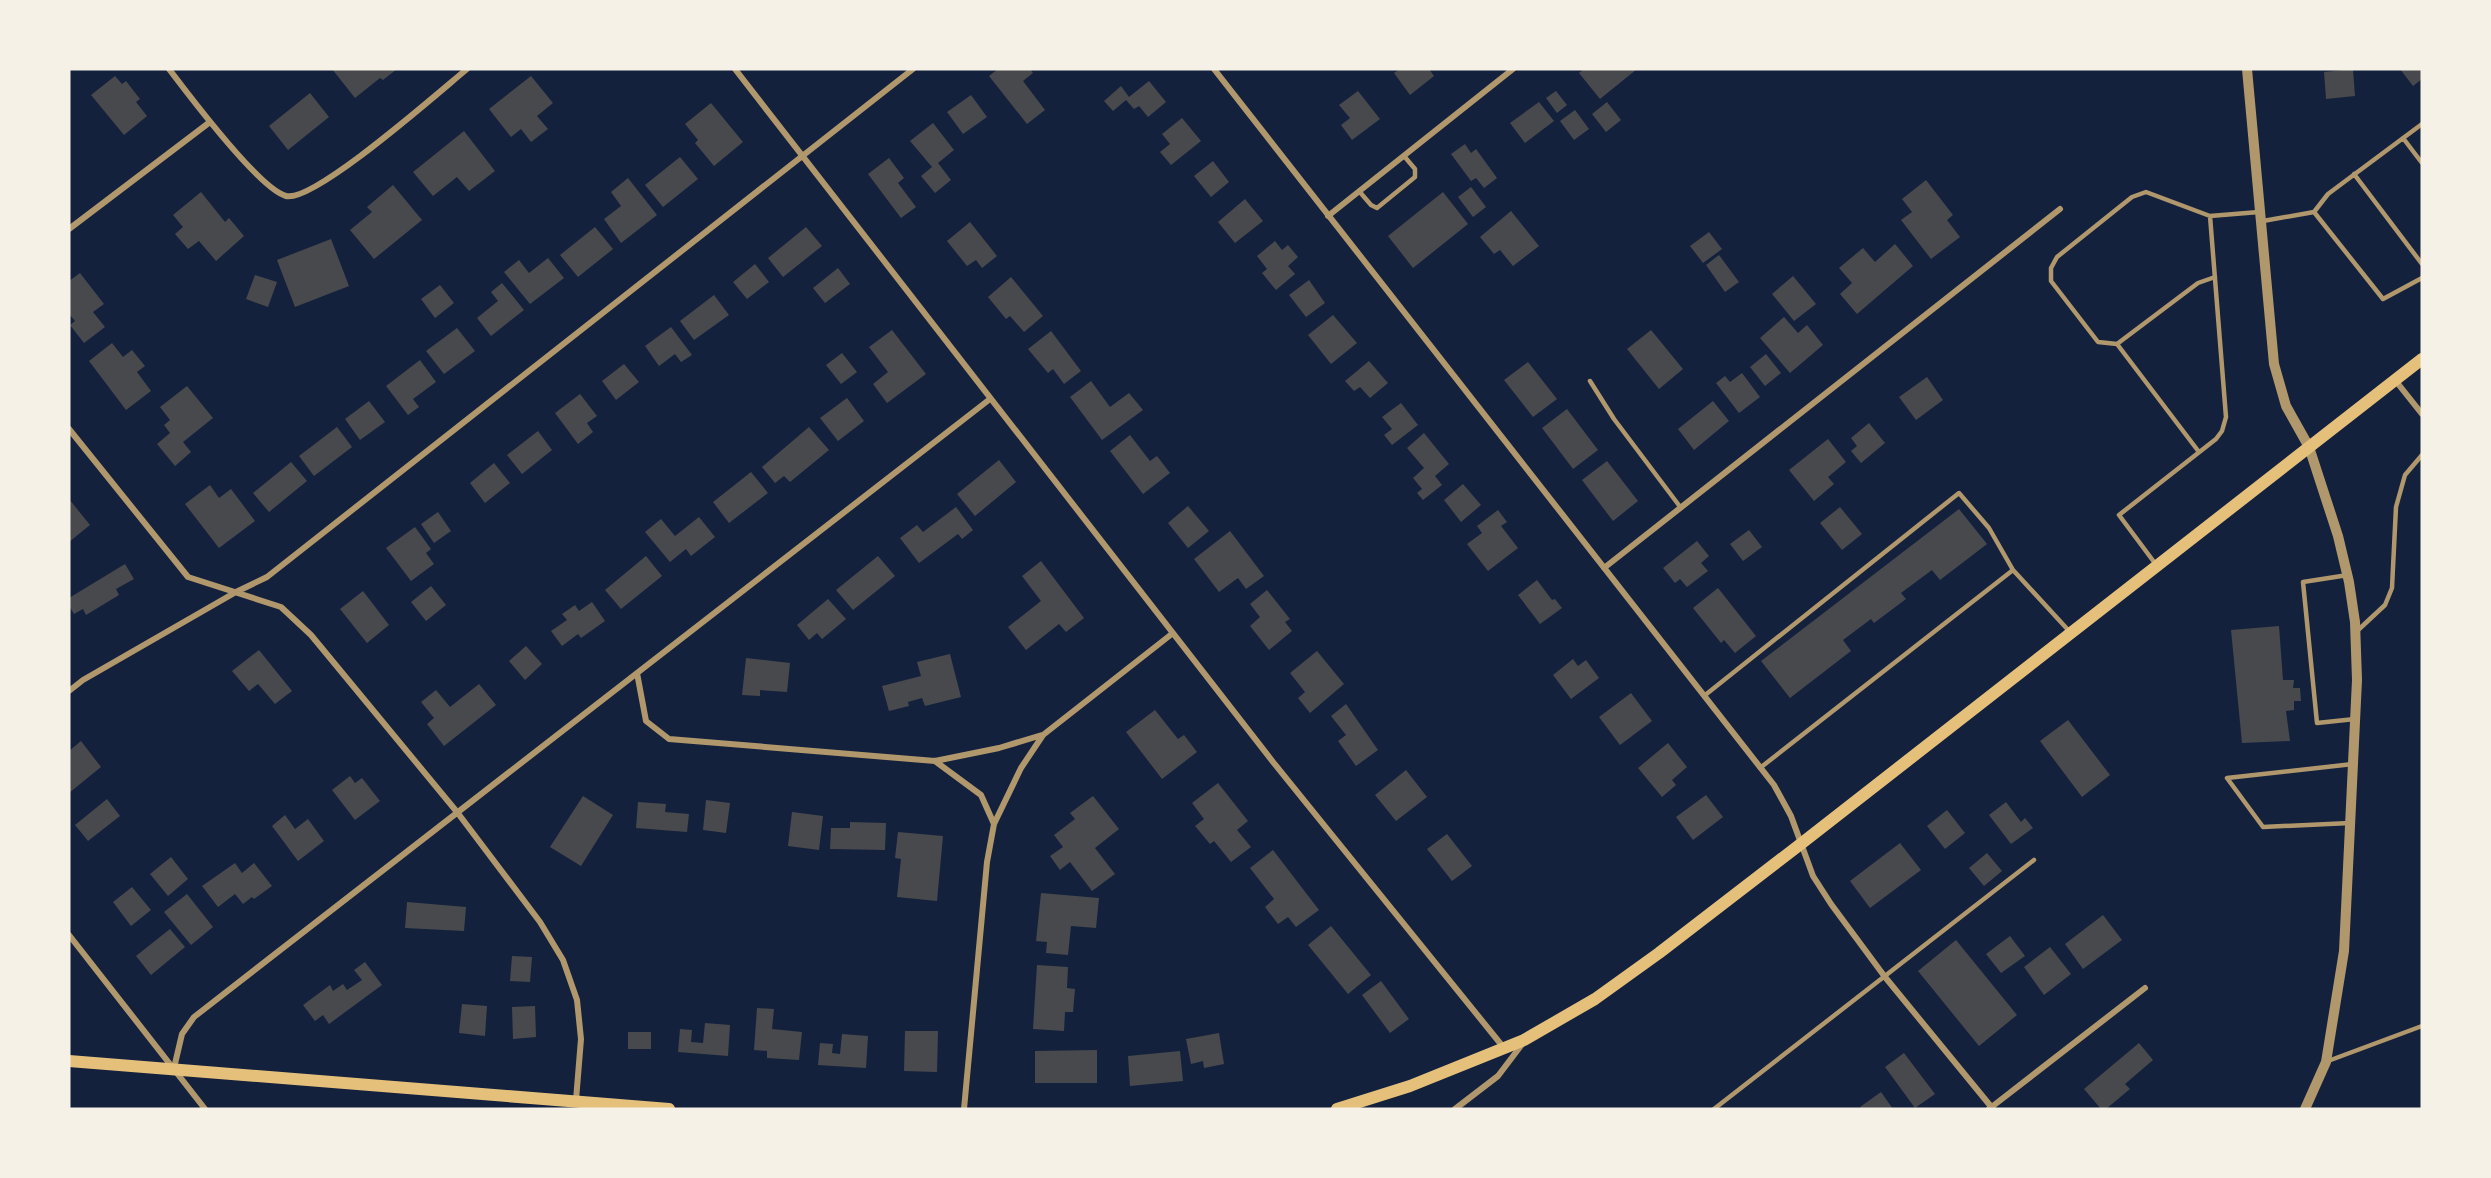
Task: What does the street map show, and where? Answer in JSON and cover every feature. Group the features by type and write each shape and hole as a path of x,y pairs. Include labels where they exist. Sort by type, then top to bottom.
{"main road":[{"path":"1337,1109 1410,1086 1504,1049 1595,999 1802,843 2422,359"},
{"path":"69,1061 669,1109"}],"street":[{"path":"169,69 210,122 272,189 287,196 301,195 342,170 467,69"},
{"path":"735,69 1273,762 1504,1049"},
{"path":"69,691 83,680 236,592 267,577 913,69"},
{"path":"1214,69 1774,785 1791,816 1814,876 1831,904 1885,977 1991,1108 2145,988"},
{"path":"1328,216 1513,69"},
{"path":"2247,69 2274,364 2286,406 2309,447 2338,536 2348,575 2356,633 2357,680 2344,951 2325,1062 2305,1109"},
{"path":"69,229 210,122"},
{"path":"1604,568 2060,209"},
{"path":"2395,380 2422,414"},
{"path":"174,1068 183,1034 194,1017 990,399"},
{"path":"69,429 188,577 281,607 311,635 457,812 540,922 563,960 577,1000 581,1040 576,1100"},
{"path":"964,1109 987,862 994,824 1021,768 1043,735 1173,633"},
{"path":"637,673 646,721 669,739 935,761 999,748 1043,735"},
{"path":"935,761 981,795 994,824"},
{"path":"69,935 205,1109"},
{"path":"1455,1109 1498,1076 1524,1040"}],"lane":[{"path":"2215,277 2198,283 2117,344 2098,342 2051,281 2051,267 2057,257 2132,197 2146,192 2210,216 2259,217 2314,212 2328,194 2422,124"},
{"path":"2403,138 2422,163"},
{"path":"1359,191 1371,205 1377,208 1415,177 1415,170 1404,156"},
{"path":"2354,174 2422,264"},
{"path":"2314,212 2383,298 2422,278"},
{"path":"2157,566 2119,515 2216,439 2226,417 2210,216"},
{"path":"2117,344 2199,452"},
{"path":"1590,381 1614,419 1681,508"},
{"path":"2356,633 2385,605 2392,588 2396,507 2405,475 2422,456"},
{"path":"1704,696 1959,493 1989,528 2013,570 2070,633"},
{"path":"1760,768 2013,570"},
{"path":"2348,575 2303,582 2317,723 2355,719"},
{"path":"2350,822 2263,827 2227,778 2353,764"},
{"path":"1714,1109 2034,860"},
{"path":"2325,1062 2422,1026"}],"building":[{"path":"332,69 397,69 383,80 380,78 355,98"},
{"path":"998,69 1030,69 1033,73 1023,81 1045,110 1027,124 989,76"},
{"path":"1400,69 1429,69 1434,76 1410,95 1394,73"},
{"path":"1584,69 1637,69 1600,99 1579,73"},
{"path":"2353,69 2355,96 2326,99 2324,72"},
{"path":"2400,69 2422,69 2422,79 2413,86"},
{"path":"115,76 122,84 126,81 140,99 136,102 147,116 124,135 91,95"},
{"path":"531,76 553,103 537,116 548,129 531,142 521,129 511,137 489,109"},
{"path":"1149,81 1166,102 1148,117 1139,106 1134,109 1126,100 1113,111 1104,101 1121,86 1129,97"},
{"path":"1358,91 1380,119 1352,140 1341,125 1350,118 1339,105"},
{"path":"1556,91 1567,105 1557,113 1546,98"},
{"path":"310,93 329,117 288,150 269,126"},
{"path":"971,95 987,117 963,134 947,112"},
{"path":"1539,102 1554,121 1525,143 1510,123"},
{"path":"1607,102 1621,120 1606,132 1592,114"},
{"path":"711,103 743,142 714,166 695,143 698,140 685,124"},
{"path":"1575,110 1589,129 1574,140 1560,121"},
{"path":"1182,118 1201,141 1171,165 1160,152 1170,144 1162,134"},
{"path":"933,123 954,150 938,163 951,180 935,193 921,176 932,167 910,141"},
{"path":"464,131 495,171 469,191 457,177 433,196 413,172"},
{"path":"1465,144 1471,153 1476,149 1497,178 1484,188 1476,178 1471,181 1451,154"},
{"path":"680,157 698,179 663,207 645,185"},
{"path":"889,158 904,178 898,183 916,207 901,218 868,174"},
{"path":"1213,161 1229,182 1211,197 1194,176"},
{"path":"628,178 657,215 621,243 604,219 621,206 611,192"},
{"path":"1926,180 1953,215 1947,220 1960,237 1931,259 1901,220 1912,212 1902,199"},
{"path":"393,185 422,220 374,259 350,230 372,212 367,207"},
{"path":"1471,187 1486,207 1473,217 1458,197"},
{"path":"201,192 225,222 229,218 244,236 216,261 199,241 188,249 175,234 183,227 173,215"},
{"path":"1443,192 1468,224 1413,268 1388,236"},
{"path":"1245,199 1263,221 1235,243 1218,222"},
{"path":"1511,211 1539,246 1513,266 1500,250 1494,254 1480,237"},
{"path":"970,222 997,256 982,268 976,260 967,266 947,241"},
{"path":"595,227 613,249 578,277 560,255"},
{"path":"806,227 822,246 783,277 768,258"},
{"path":"1709,232 1722,249 1703,263 1690,246"},
{"path":"331,239 349,286 295,307 277,260"},
{"path":"1275,241 1282,250 1288,245 1298,257 1288,266 1295,274 1276,290 1262,273 1267,269 1257,256"},
{"path":"1895,244 1913,266 1857,314 1840,294 1852,283 1839,268 1863,248 1875,262"},
{"path":"1719,255 1739,282 1725,292 1706,265"},
{"path":"548,258 564,278 530,304 504,272 519,260 529,273"},
{"path":"755,264 769,282 747,299 733,282"},
{"path":"838,268 850,284 825,303 813,288"},
{"path":"80,273 104,304 93,312 105,327 84,343 70,325 75,321 69,314 69,281"},
{"path":"255,275 277,282 268,307 246,299"},
{"path":"1793,276 1816,304 1794,321 1772,294"},
{"path":"1011,277 1043,316 1024,332 1010,316 1006,319 988,297"},
{"path":"1309,280 1325,303 1306,317 1289,295"},
{"path":"502,283 524,310 491,336 477,318 498,301 491,292"},
{"path":"440,285 454,303 435,318 421,299"},
{"path":"714,295 729,315 694,340 680,321"},
{"path":"1333,315 1357,343 1331,364 1308,335"},
{"path":"1784,317 1798,333 1807,325 1823,345 1790,373 1760,338"},
{"path":"671,327 692,355 681,362 675,354 659,366 645,346"},
{"path":"457,328 475,351 444,374 426,351"},
{"path":"892,330 926,374 887,403 873,384 888,372 869,347"},
{"path":"1651,330 1683,369 1659,389 1627,349"},
{"path":"1051,331 1081,371 1064,384 1053,369 1048,373 1028,349"},
{"path":"112,343 123,357 132,350 145,366 137,372 151,391 126,410 89,361"},
{"path":"842,353 857,372 841,384 826,365"},
{"path":"1766,354 1781,373 1765,386 1750,367"},
{"path":"420,360 436,382 413,399 419,407 408,415 386,386"},
{"path":"1369,361 1388,383 1370,398 1360,387 1354,391 1345,381"},
{"path":"1528,362 1557,399 1533,417 1504,380"},
{"path":"624,364 639,382 616,400 602,381"},
{"path":"1742,373 1760,397 1739,413 1716,383 1725,376 1730,382"},
{"path":"1927,377 1943,400 1916,420 1899,397"},
{"path":"1091,381 1110,407 1129,393 1143,410 1102,440 1070,397"},
{"path":"187,386 213,418 183,442 191,452 175,466 157,444 170,433 164,425 170,420 160,407"},
{"path":"580,394 597,416 587,423 593,432 578,444 555,413"},
{"path":"847,398 864,421 838,441 820,418"},
{"path":"369,401 385,422 360,440 345,419"},
{"path":"1713,401 1729,421 1694,450 1678,429"},
{"path":"1401,403 1418,425 1392,445 1384,435 1392,429 1382,417"},
{"path":"1567,409 1598,450 1573,469 1542,428"},
{"path":"1869,423 1885,443 1861,463 1851,451 1857,446 1851,438"},
{"path":"337,427 352,447 314,476 299,456"},
{"path":"809,427 829,450 790,482 784,476 775,483 762,467"},
{"path":"538,431 552,450 522,474 507,455"},
{"path":"1424,433 1449,464 1435,476 1442,485 1423,500 1417,493 1422,489 1413,478 1424,468 1407,448"},
{"path":"1130,435 1150,461 1157,456 1170,473 1143,494 1110,451"},
{"path":"1828,439 1846,462 1828,477 1834,484 1814,501 1789,470"},
{"path":"999,460 1016,482 975,516 957,494"},
{"path":"1607,461 1638,501 1613,521 1582,480"},
{"path":"291,462 307,481 269,512 253,493"},
{"path":"494,463 510,483 485,503 470,483"},
{"path":"751,472 768,493 729,523 713,502"},
{"path":"1463,484 1481,505 1461,522 1444,500"},
{"path":"210,485 219,498 231,489 255,521 219,548 185,504"},
{"path":"69,499 90,525 69,542"},
{"path":"1188,506 1209,531 1188,548 1168,523"},
{"path":"956,507 973,530 962,539 958,534 919,563 900,538 917,525 923,532"},
{"path":"1840,507 1862,534 1842,550 1820,523"},
{"path":"1959,509 1987,544 1940,580 1932,570 1901,593 1906,599 1874,623 1871,619 1843,640 1851,651 1790,698 1761,661"},
{"path":"1498,510 1507,522 1501,526 1518,548 1488,571 1467,544 1482,533 1477,526"},
{"path":"438,512 451,531 434,543 421,524"},
{"path":"699,517 715,537 691,556 686,549 670,562 645,532 661,519 675,536"},
{"path":"415,527 431,549 426,553 434,564 411,581 386,548"},
{"path":"1749,530 1762,547 1743,561 1730,544"},
{"path":"1230,531 1264,576 1246,589 1238,578 1219,592 1194,559"},
{"path":"1697,541 1709,556 1701,563 1708,571 1687,587 1680,579 1675,583 1663,568"},
{"path":"646,556 662,576 621,609 605,590"},
{"path":"878,556 895,576 853,610 836,590"},
{"path":"1041,561 1084,618 1066,632 1059,624 1026,650 1008,627 1041,601 1022,576"},
{"path":"125,564 134,579 116,589 119,595 86,615 83,609 74,614 69,606 69,598"},
{"path":"1537,580 1552,600 1555,599 1562,608 1540,624 1518,595"},
{"path":"431,586 446,605 426,621 411,602"},
{"path":"1718,588 1756,636 1735,653 1724,640 1721,643 1693,608"},
{"path":"1267,590 1290,619 1285,622 1292,631 1269,650 1250,626 1260,617 1250,604"},
{"path":"363,591 389,625 367,643 340,609"},
{"path":"828,599 846,619 822,639 817,633 809,640 797,625"},
{"path":"592,602 605,621 581,638 578,634 562,646 551,631 567,620 562,614 575,605 579,611"},
{"path":"2279,626 2283,680 2294,680 2293,688 2300,688 2301,701 2294,701 2294,710 2286,711 2290,741 2242,743 2231,630"},
{"path":"526,646 542,664 525,680 509,661"},
{"path":"259,650 292,691 275,704 258,684 249,691 232,671"},
{"path":"1317,651 1344,684 1310,713 1298,698 1305,692 1290,673"},
{"path":"950,654 961,697 925,706 922,698 908,702 909,706 889,711 882,686 921,676 917,662"},
{"path":"746,658 790,663 787,692 760,690 760,696 742,695"},
{"path":"1573,659 1578,666 1586,660 1599,678 1571,699 1553,675"},
{"path":"479,684 496,705 444,746 427,724 434,718 421,702 436,690 450,707"},
{"path":"1631,693 1652,721 1620,745 1599,717"},
{"path":"1346,704 1378,750 1356,766 1338,741 1346,735 1331,716"},
{"path":"1155,710 1178,739 1184,735 1197,752 1162,779 1126,732"},
{"path":"2068,720 2110,775 2082,797 2040,741"},
{"path":"81,741 101,767 69,793 69,751"},
{"path":"1668,743 1687,767 1672,780 1676,785 1662,797 1638,768"},
{"path":"1406,770 1427,797 1396,821 1375,795"},
{"path":"350,776 355,783 362,778 380,801 355,820 332,790"},
{"path":"1218,783 1248,821 1237,830 1251,847 1231,862 1214,841 1210,844 1195,826 1204,819 1192,803"},
{"path":"1706,795 1723,817 1693,840 1676,817"},
{"path":"583,796 613,815 581,866 550,847"},
{"path":"1093,796 1119,829 1095,848 1115,874 1092,891 1070,862 1060,870 1050,856 1063,847 1054,835 1075,819 1070,813"},
{"path":"107,799 120,816 88,841 75,825"},
{"path":"706,800 730,803 726,833 703,830"},
{"path":"638,802 666,804 665,812 689,814 687,832 636,828"},
{"path":"2006,802 2021,822 2025,818 2033,828 2011,844 1989,815"},
{"path":"1947,810 1965,833 1945,849 1927,826"},
{"path":"792,812 823,816 819,850 788,846"},
{"path":"285,815 295,829 308,819 324,841 298,861 272,826"},
{"path":"850,822 886,823 885,850 830,849 831,828 850,828"},
{"path":"898,832 943,836 937,901 897,897 901,859 895,858"},
{"path":"1447,834 1472,866 1452,881 1427,849"},
{"path":"1900,843 1921,870 1870,908 1850,881"},
{"path":"1273,850 1319,910 1296,927 1288,917 1278,924 1265,907 1274,899 1250,868"},
{"path":"1987,853 2002,871 1984,886 1969,868"},
{"path":"171,857 188,879 168,896 150,874"},
{"path":"235,863 242,873 254,863 272,886 243,904 235,894 218,907 202,886"},
{"path":"132,887 151,910 131,926 113,902"},
{"path":"1041,893 1099,898 1096,928 1071,926 1068,955 1046,953 1047,942 1036,941"},
{"path":"187,894 213,927 191,945 164,912"},
{"path":"407,902 466,907 464,931 405,928"},
{"path":"2103,915 2122,940 2083,969 2065,944"},
{"path":"1331,926 1371,975 1348,994 1308,945"},
{"path":"170,929 185,947 151,975 136,956"},
{"path":"2010,936 2025,956 2001,973 1986,954"},
{"path":"1956,940 2017,1015 1979,1046 1918,971"},
{"path":"2050,947 2071,974 2044,995 2024,967"},
{"path":"512,956 532,957 530,982 510,981"},
{"path":"365,962 382,985 329,1024 323,1015 315,1021 303,1005 330,985 333,991 343,984 347,990 362,980 354,970"},
{"path":"1037,965 1068,967 1067,988 1075,989 1073,1012 1065,1012 1064,1031 1033,1029"},
{"path":"1381,981 1409,1019 1390,1033 1362,995"},
{"path":"462,1004 487,1006 485,1036 459,1033"},
{"path":"535,1006 536,1037 513,1039 512,1007"},
{"path":"757,1008 774,1009 772,1029 802,1032 799,1060 767,1058 767,1051 754,1050"},
{"path":"705,1023 730,1025 728,1056 678,1052 680,1029 692,1030 691,1042 703,1043"},
{"path":"905,1031 938,1031 937,1072 904,1071"},
{"path":"628,1032 651,1032 651,1049 628,1049"},
{"path":"1219,1033 1224,1064 1204,1068 1203,1061 1191,1064 1186,1039"},
{"path":"842,1034 868,1036 866,1068 818,1065 820,1043 833,1044 832,1053 840,1054"},
{"path":"2139,1043 2153,1060 2125,1084 2130,1089 2106,1109 2101,1109 2084,1089"},
{"path":"1097,1050 1097,1083 1035,1083 1035,1051"},
{"path":"1180,1051 1183,1081 1130,1086 1128,1056"},
{"path":"1904,1053 1935,1094 1915,1108 1885,1067"},
{"path":"1881,1092 1893,1109 1861,1109 1860,1107"}]}
